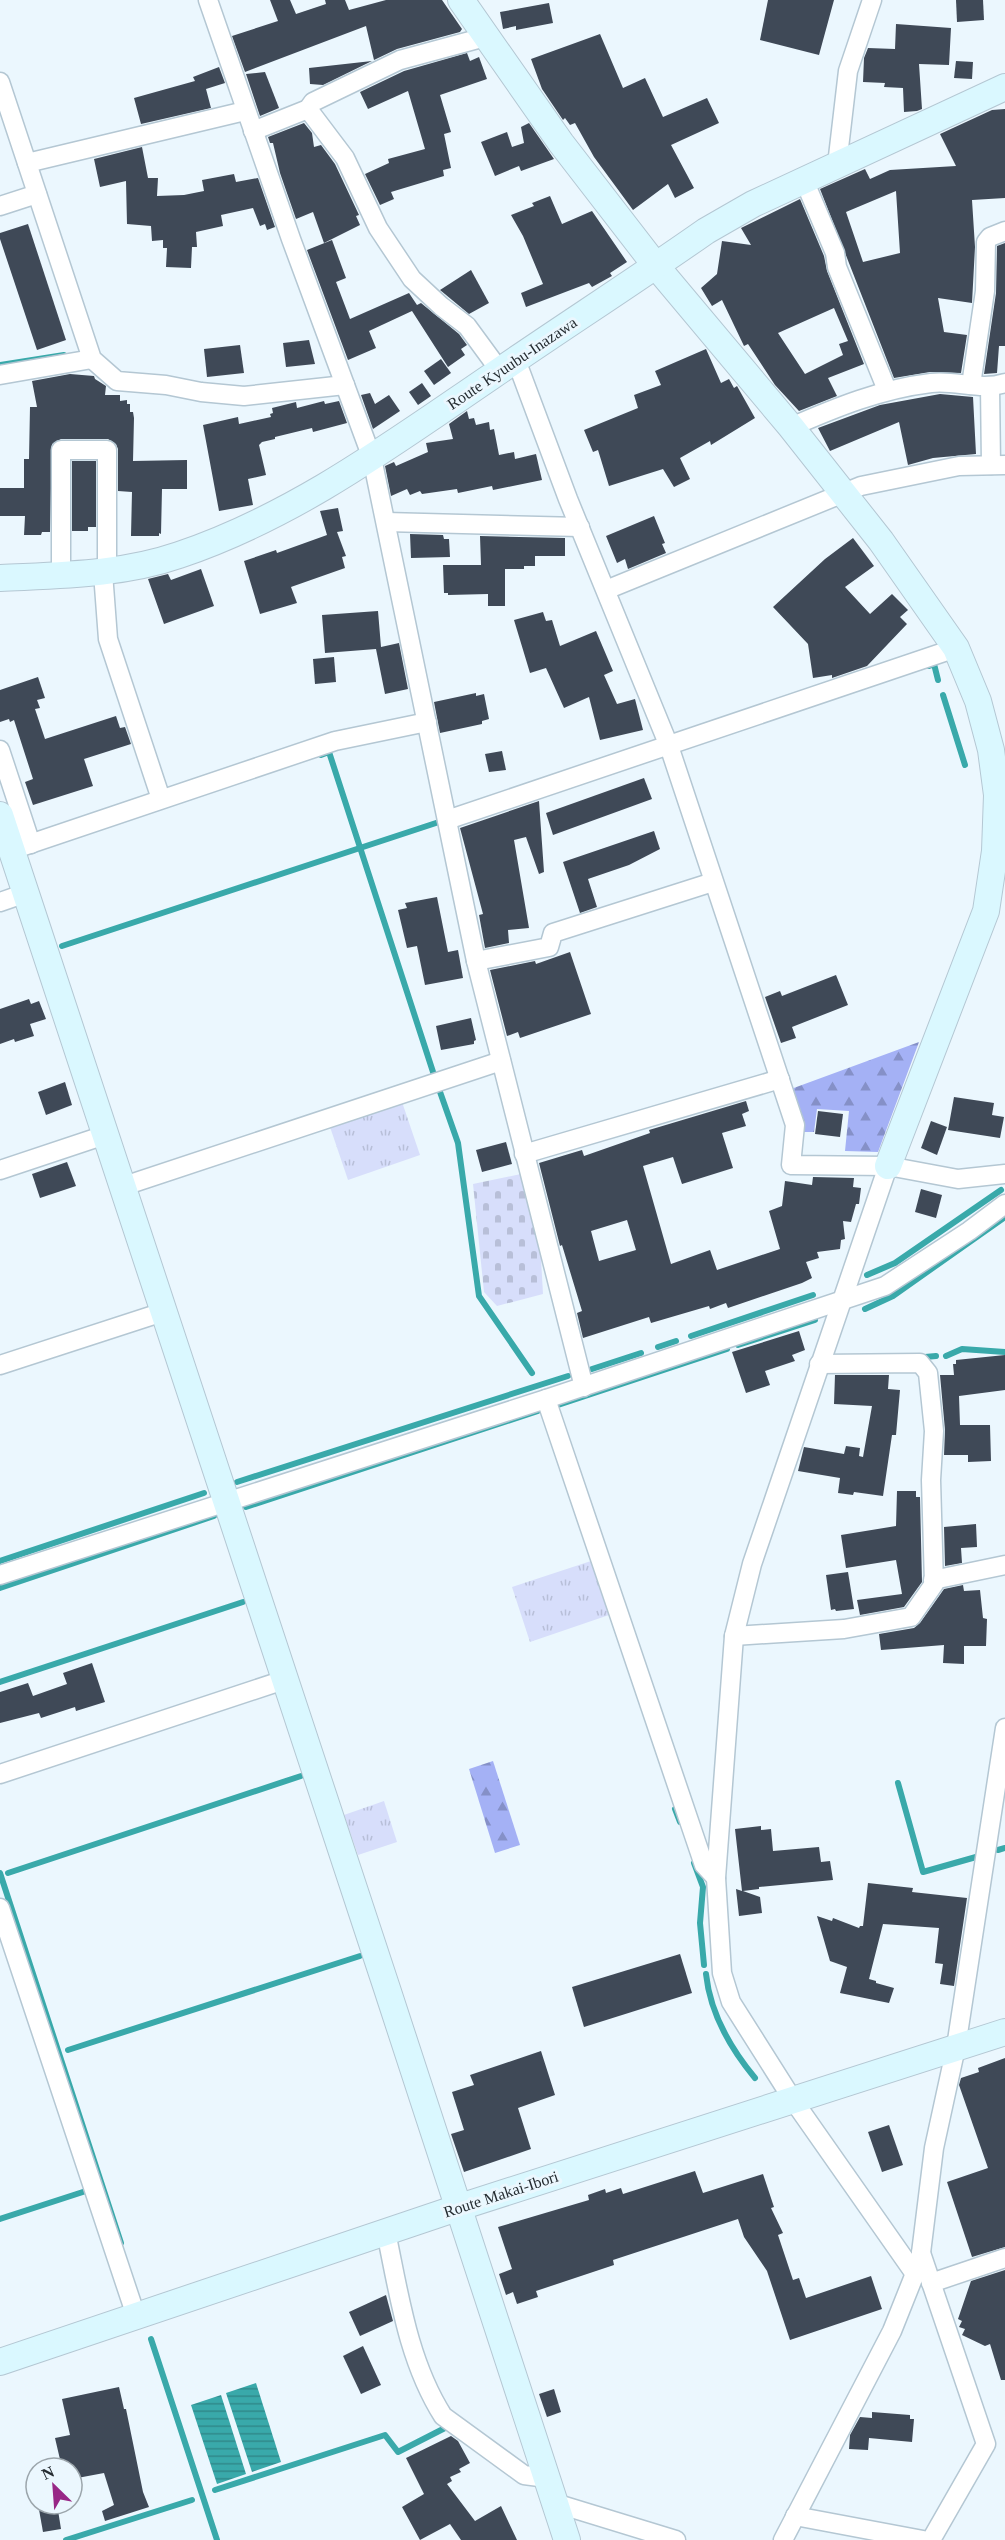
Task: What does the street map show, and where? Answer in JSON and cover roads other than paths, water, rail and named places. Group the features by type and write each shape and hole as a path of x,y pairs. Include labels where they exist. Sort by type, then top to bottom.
{"street":[{"path":"208,0 245,111 372,458 476,961 584,1387"},
{"path":"461,0 561,143 656,266 881,540 956,648 978,701 992,750 997,795 995,851 986,911 888,1166 840,1300 752,1564 734,1636 716,1878 722,1973 731,2002 793,2100 923,2278 986,2444 931,2540"},
{"path":"837,165 848,71 872,0"},
{"path":"253,131 308,108 313,102 400,60 485,37"},
{"path":"0,82 92,359 117,381 244,396 345,385"},
{"name":"Route Kyuubu-Inazawa","path":"0,578 105,572 177,556 218,540 300,502 372,458 706,231 753,204 1005,87"},
{"path":"308,108 345,158 378,228 412,279 508,365 580,526 669,746 795,1125 791,1165 888,1166 958,1179 1005,1174"},
{"path":"27,162 245,111"},
{"path":"804,180 835,253 837,267 887,390"},
{"path":"0,206 37,194"},
{"path":"971,385 985,291 986,242 990,237 1005,231"},
{"path":"0,375 92,359"},
{"path":"606,590 861,486 959,466 998,465 997,385 934,382 887,390 852,401 790,427"},
{"path":"61,575 61,450 107,450 105,572 108,639 161,799"},
{"path":"386,522 580,526"},
{"path":"447,820 956,648"},
{"path":"21,847 335,741 427,723"},
{"path":"0,750 21,847 26,893 225,1502 460,2207 567,2540"},
{"path":"0,815 21,847"},
{"path":"476,961 549,947 553,933 713,882"},
{"path":"0,902 26,893"},
{"path":"121,1187 501,1062"},
{"path":"524,1154 780,1079"},
{"path":"0,1170 105,1135"},
{"path":"0,1575 584,1387 885,1286 969,1231 1005,1204"},
{"path":"0,1365 163,1312"},
{"path":"734,1636 844,1629 910,1617 933,1584 931,1480 934,1431 926,1367 920,1363 819,1364"},
{"path":"546,1399 704,1865 716,1878"},
{"path":"933,1580 1005,1565"},
{"path":"0,1774 284,1680"},
{"path":"783,2540 892,2331 923,2278 921,2253 934,2148 956,2048 1003,1753 1005,1728"},
{"path":"0,1908 136,2316"},
{"name":"Route Makai-Ibori","path":"0,2362 460,2207 1005,2032"},
{"path":"386,2232 411,2347 443,2416 524,2475 547,2478"},
{"path":"923,2278 1005,2258"},
{"path":"555,2503 676,2540"},
{"path":"795,2516 923,2540"}],"waterway":[{"path":"0,365 64,355"},
{"path":"929,666 934,664 938,680"},
{"path":"943,695 965,765"},
{"path":"321,755 329,752 434,1075"},
{"path":"62,946 439,822"},
{"path":"439,1089 458,1143 479,1296 532,1373"},
{"path":"867,1275 895,1263 1001,1190"},
{"path":"865,1309 893,1296 1005,1217"},
{"path":"691,1336 813,1295"},
{"path":"738,1345 815,1320"},
{"path":"658,1347 676,1341"},
{"path":"555,1406 727,1349"},
{"path":"946,1356 962,1349 1005,1352"},
{"path":"592,1369 641,1353"},
{"path":"925,1357 936,1356"},
{"path":"237,1482 568,1376"},
{"path":"246,1507 538,1411"},
{"path":"0,1561 204,1493"},
{"path":"0,1588 214,1516"},
{"path":"0,1682 243,1602"},
{"path":"8,1873 301,1776"},
{"path":"898,1783 923,1872 976,1857"},
{"path":"675,1809 680,1822"},
{"path":"998,1850 1005,1848"},
{"path":"694,1863 703,1887 700,1923 704,1965"},
{"path":"0,1873 121,2243"},
{"path":"68,2050 360,1956"},
{"path":"706,1974 712,2002 723,2029 755,2078"},
{"path":"0,2219 89,2190"},
{"path":"151,2339 217,2540"},
{"path":"215,2490 385,2435 398,2452 445,2428"},
{"path":"66,2540 192,2500"}]}
